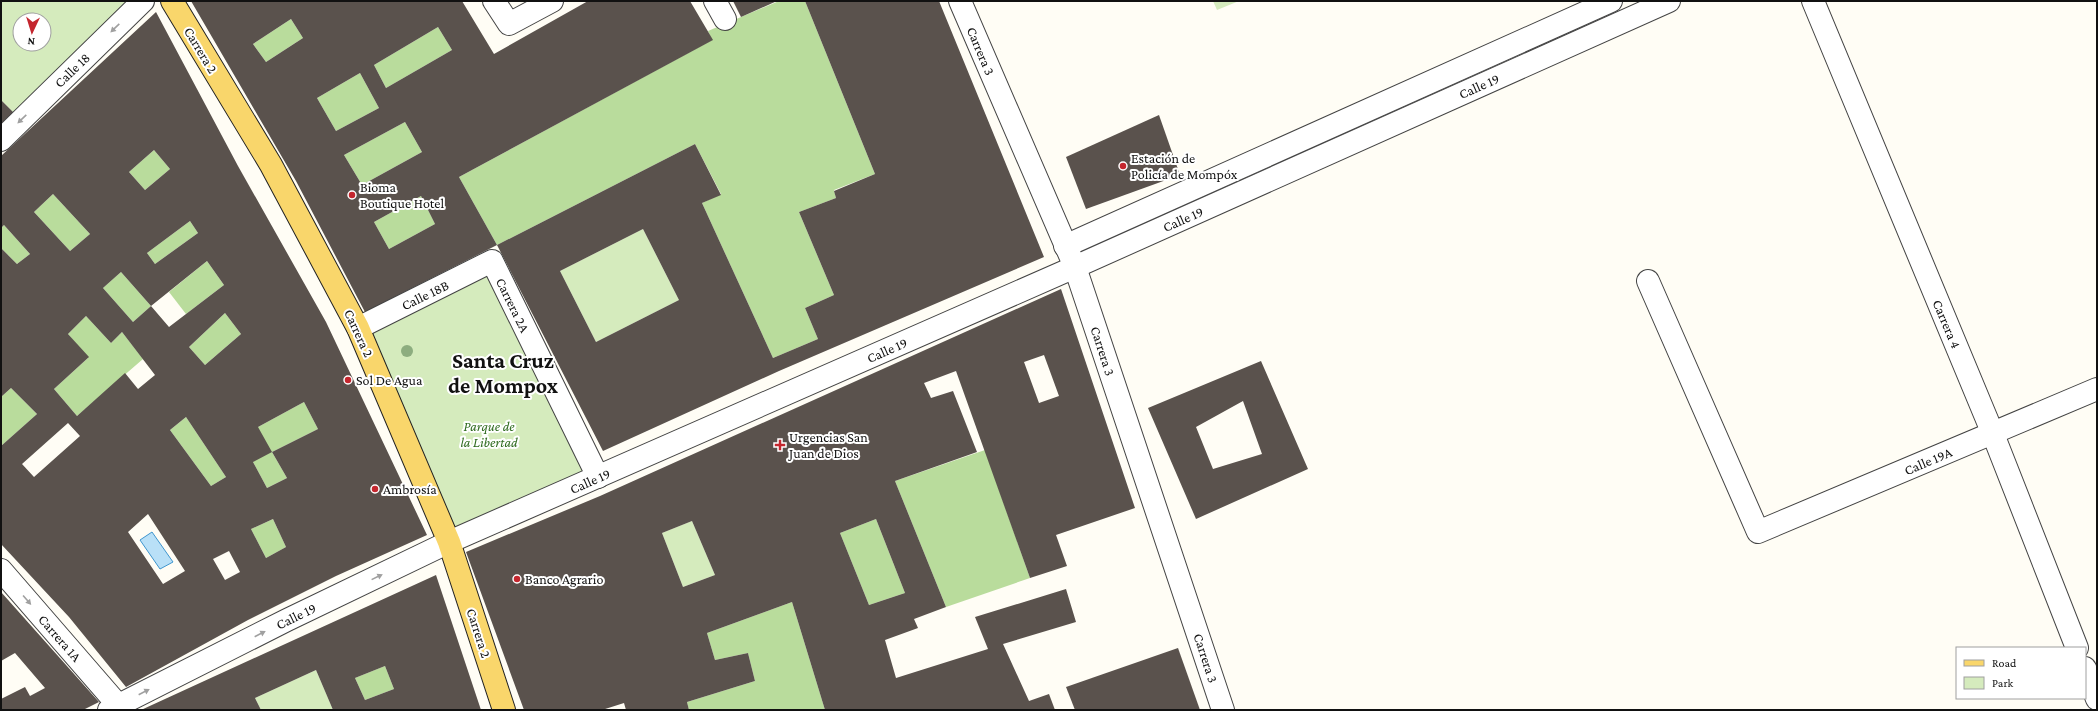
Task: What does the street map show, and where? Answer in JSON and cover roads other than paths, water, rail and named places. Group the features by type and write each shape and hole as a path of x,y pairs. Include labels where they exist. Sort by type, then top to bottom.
{"main road":[{"name":"Carrera 2","path":"172,1 271,165 358,328 449,542 504,710"}],"street":[{"name":"Calle 18","path":"1,140 143,1"},
{"path":"494,1 509,24 552,1"},
{"name":"Carrera 3","path":"960,1 1075,267 1223,710"},
{"name":"Calle 19","path":"1065,246 1611,1"},
{"name":"Calle 19","path":"114,707 449,542 1075,267 1669,1"},
{"name":"Carrera 4","path":"1813,1 1993,434 2077,647"},
{"name":"Calle 18B","path":"358,328 492,261"},
{"name":"Carrera 2A","path":"492,261 598,477"},
{"name":"Calle 19A","path":"1648,281 1758,532 2097,389"},
{"name":"Carrera 1A","path":"1,570 114,707"},
{"path":"2086,671 2097,699"}],"water":[{"path":"152,532 173,562 160,569 140,540"}],"place":[{"name":"Estación de Policía de Mompóx","path":"1123,166"},
{"name":"Bioma Boutique Hotel","path":"352,195"},
{"name":"Sol De Agua","path":"348,380"},
{"name":"Urgencias San Juan de Dios","path":"780,445"},
{"name":"Ambrosía","path":"375,489"},
{"name":"Banco Agrario","path":"517,579"}],"district":[{"name":"Santa Cruz de Mompox","path":"503,372"}],"park label":[{"name":"Parque de la Libertad","path":"489,434"}]}
